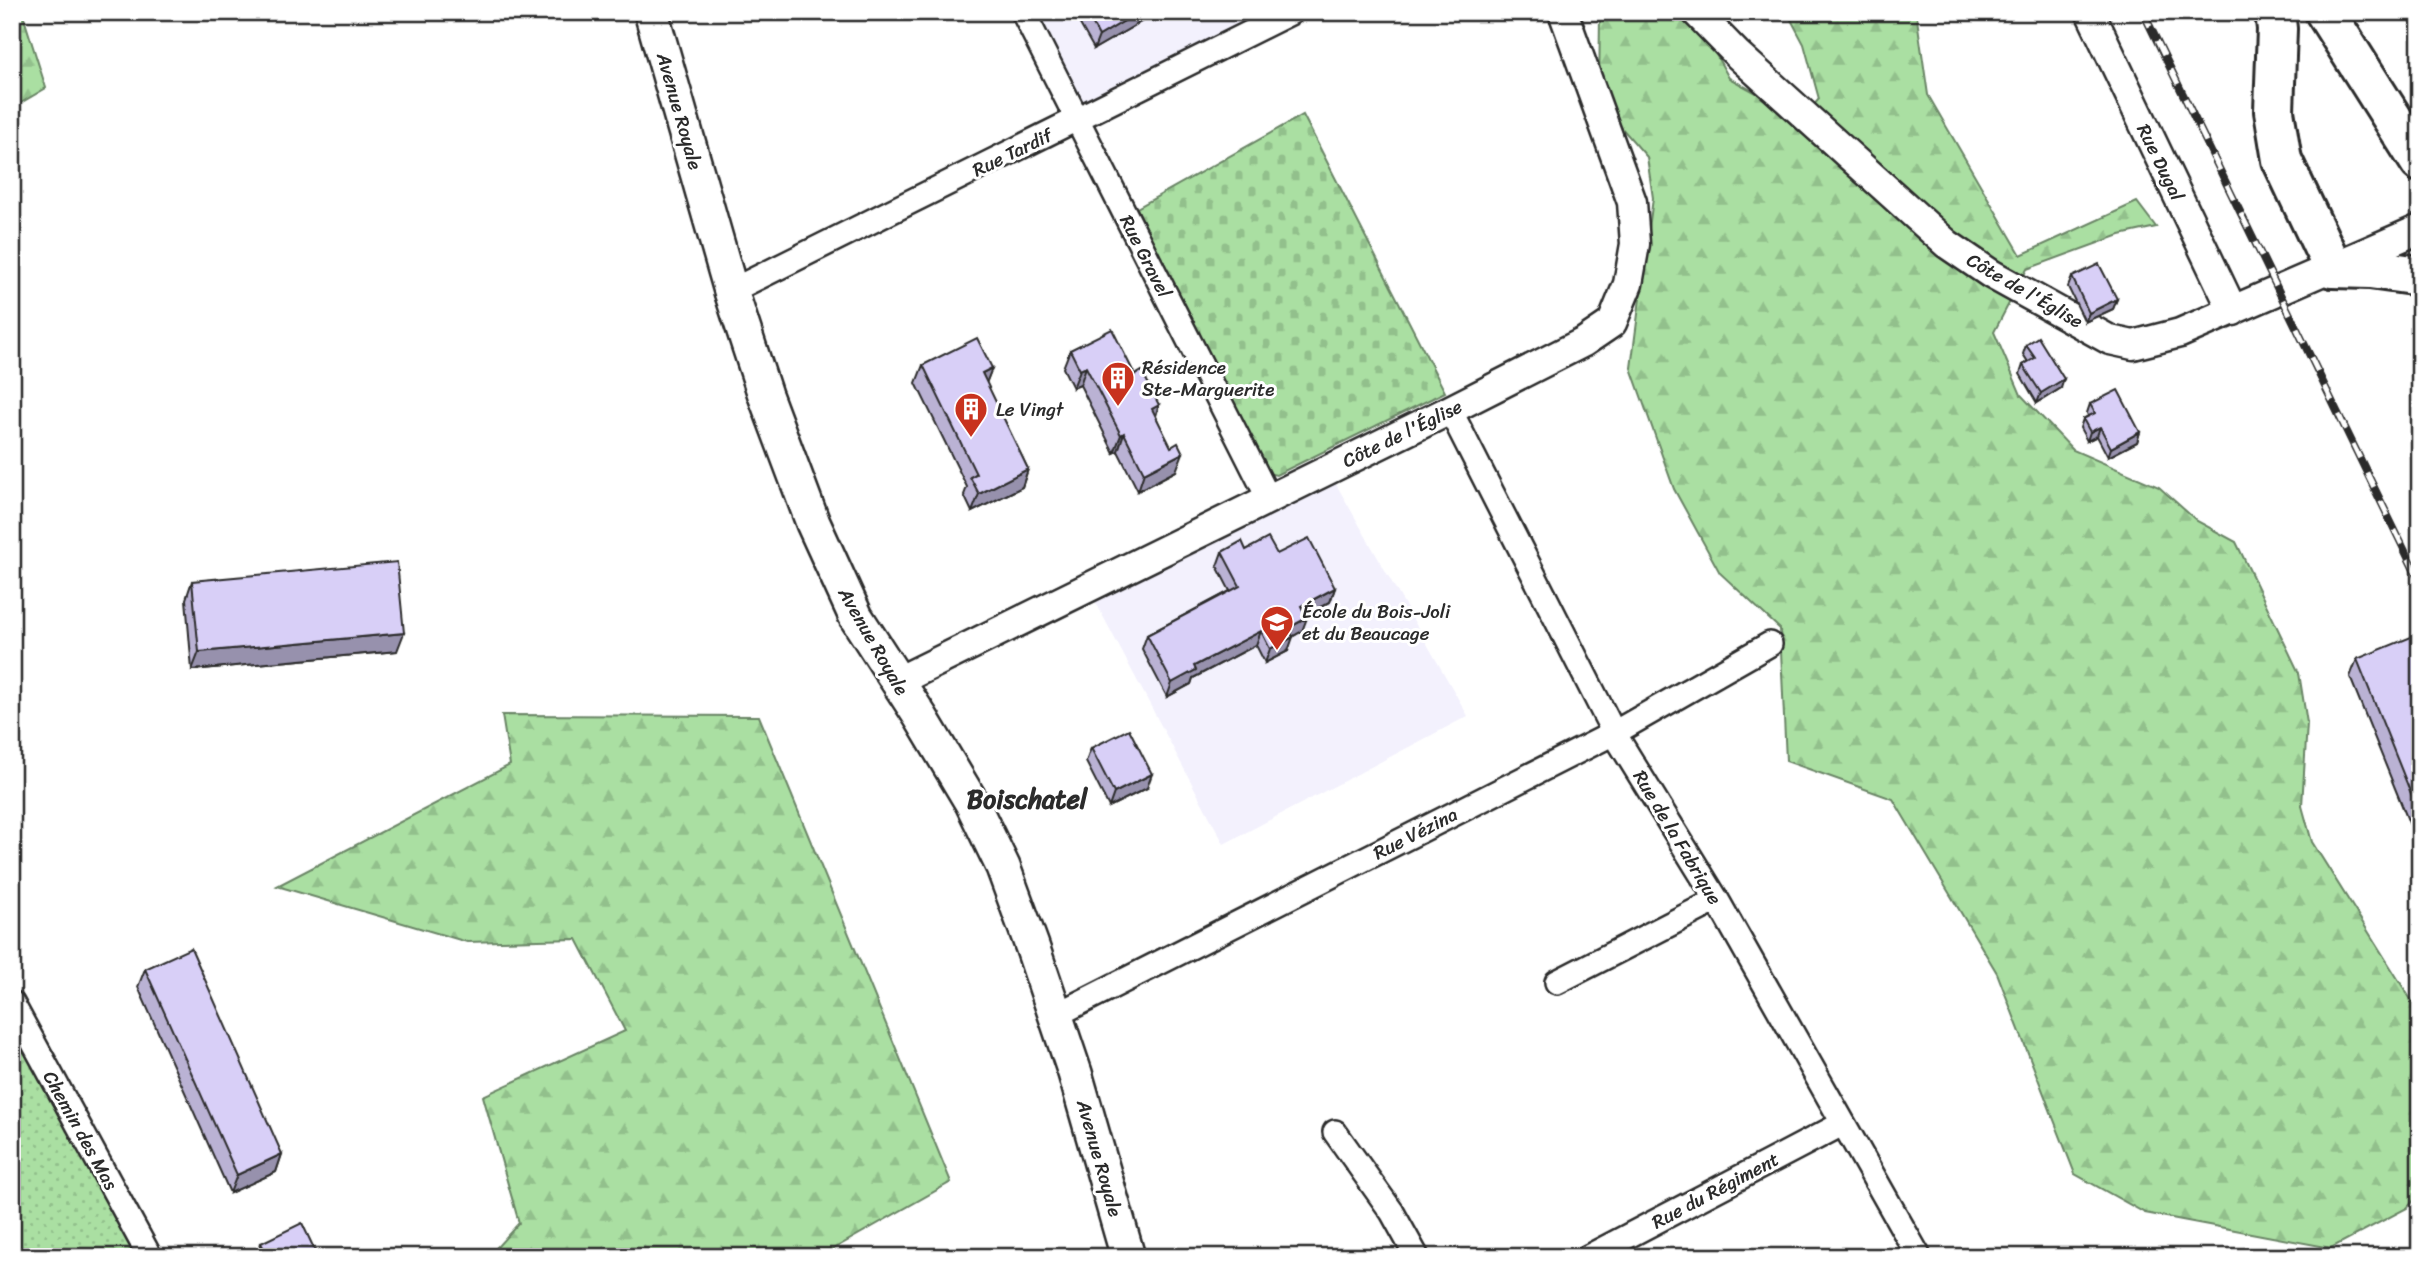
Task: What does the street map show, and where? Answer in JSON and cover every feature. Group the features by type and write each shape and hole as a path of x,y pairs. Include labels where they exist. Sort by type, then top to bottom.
{"highway":[{"path":"2275,12 2277,29 2274,111 2282,160 2333,268 2370,269 2420,276"},
{"path":"2325,12 2420,162"}],"main road":[{"name":"Avenue Royale","path":"652,12 732,292 765,395 813,523 856,617 972,803 1003,867 1056,1015 1128,1257"}],"street":[{"name":"Rue Gravel","path":"1023,12 1269,499"},
{"name":"Rue Tardif","path":"732,292 1292,12"},
{"name":"Côte de l'Église","path":"896,682 1450,410 1584,342 1612,323 1628,284 1635,244 1632,202 1563,12"},
{"name":"Côte de l'Église","path":"1696,12 1738,55 1947,244 1991,274 2110,340 2133,345 2180,333 2420,229"},
{"name":"Rue Dugal","path":"2090,12 2233,312"},
{"name":"Rue de la Fabrique","path":"1450,410 1615,733 1717,900 1919,1257"},
{"name":"Rue Vézina","path":"1056,1015 1615,733 1770,644"},
{"path":"1557,982 1717,900"},
{"name":"Chemin des Mas","path":"12,1003 150,1257"},
{"name":"Rue du Régiment","path":"1588,1257 1842,1124"},
{"path":"1335,1132 1392,1212 1417,1257"}],"shaded area":[{"path":"1023,12 1286,12 1078,119"},
{"name":"École du Bois-Joli et du Beaucage","path":"1328,470 1468,716 1224,844 1088,588"}],"green space":[{"path":"12,12 22,12 46,88 12,108"},
{"path":"1600,12 1692,12 1729,78 1771,101 1813,106 1819,99 1804,44 1787,12 1916,12 1928,95 2021,255 2137,202 2156,227 2120,235 2027,269 1994,332 2021,395 2073,450 2159,487 2197,521 2236,542 2299,673 2307,723 2302,806 2312,842 2420,1014 2420,1194 2407,1208 2331,1248 2145,1213 2075,1174 1997,973 1893,799 1786,761 1780,629 1720,573 1674,489 1631,368 1653,198 1647,157 1599,102"},
{"path":"1303,115 1445,392 1276,475 1259,471 1137,208"},
{"path":"502,715 759,716 951,1182 819,1257 488,1257 519,1223 483,1096 625,1031 577,939 467,942 277,886 510,765"},
{"path":"12,1003 150,1257 12,1257"}],"building":[{"path":"1086,12 1139,12 1099,36"},
{"path":"2099,264 2117,299 2089,313 2072,277"},
{"path":"1112,329 1135,375 1142,371 1159,405 1152,409 1171,447 1178,443 1183,453 1144,473 1086,367 1080,370 1070,350"},
{"path":"2038,337 2064,379 2041,393 2023,365 2035,358 2026,345"},
{"name":"Le Vingt","path":"977,338 992,368 982,373 1028,469 979,494 970,477 976,474 923,365"},
{"path":"2118,390 2140,432 2111,448 2100,427 2090,432 2083,419 2095,413 2090,404"},
{"path":"1268,538 1277,554 1309,538 1335,588 1301,606 1307,618 1288,628 1293,637 1270,649 1261,631 1194,666 1196,670 1172,683 1147,635 1240,586 1222,552 1242,541 1246,550"},
{"path":"397,562 404,633 199,652 192,581"},
{"path":"2416,635 2420,643 2420,816 2357,659"},
{"path":"1129,729 1152,774 1114,793 1091,748"},
{"path":"191,948 282,1154 237,1175 145,969"},
{"path":"302,1223 318,1257 268,1257 261,1243"}],"railway":[{"path":"2143,12 2420,582"}],"place":[{"name":"Résidence Ste-Marguerite","path":"1118,408"},
{"name":"Le Vingt","path":"971,439"},
{"name":"École du Bois-Joli et du Beaucage","path":"1277,652"}],"district":[{"name":"Boischatel","path":"1027,799"}]}
